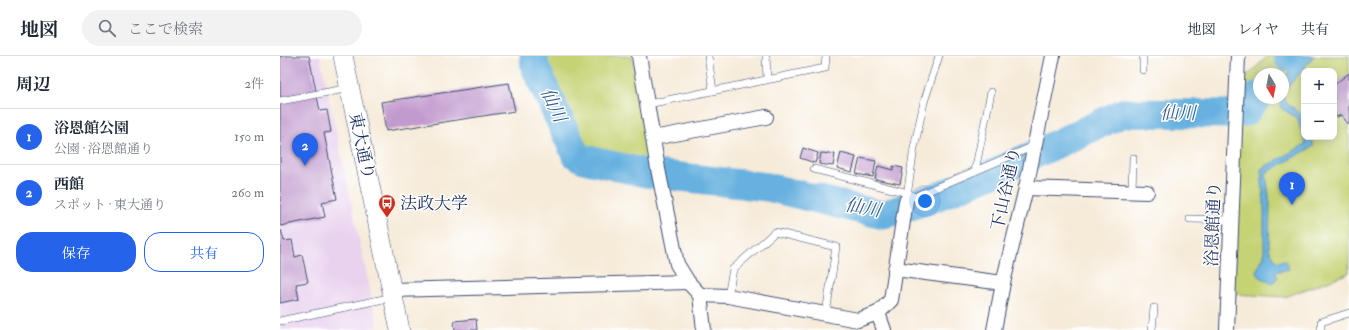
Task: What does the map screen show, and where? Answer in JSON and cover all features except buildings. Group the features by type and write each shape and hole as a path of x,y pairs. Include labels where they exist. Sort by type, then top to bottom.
{"street":[{"name":"東大通り","path":"343,56 400,330"},
{"path":"639,56 661,187 677,264 688,282 700,295 704,330"},
{"name":"下山谷通り","path":"994,330 1003,284 1026,188 1053,56"},
{"name":"浴恩館通り","path":"1227,330 1238,56"},
{"path":"653,138 766,117"},
{"path":"1026,188 1147,192"},
{"path":"700,295 728,296 858,320 878,313 891,300 902,221 907,197"},
{"path":"895,269 1003,284"},
{"path":"393,294 688,282"},
{"path":"878,313 884,330"}],"lane":[{"path":"708,56 713,91"},
{"path":"766,56 767,79"},
{"path":"648,104 826,68 826,56"},
{"path":"907,197 914,148 924,102 939,56"},
{"path":"1144,56 1144,70"},
{"path":"280,101 350,88"},
{"path":"975,171 991,92"},
{"path":"814,170 907,197 914,197 1034,146"},
{"path":"1132,191 1133,158"},
{"path":"1190,219 1231,220"},
{"path":"728,296 733,270 775,232 836,247 826,314"},
{"path":"280,321 393,294"},
{"path":"1152,330 1154,308"},
{"path":"1321,330 1321,322 1349,313"}],"shaded area":[{"path":"280,56 320,56 378,327 365,330 280,330"}],"green space":[{"path":"540,56 632,56 651,165 584,151 540,61"},
{"path":"1268,56 1349,56 1349,273 1285,297 1233,294 1239,83 1253,70 1253,104 1289,104 1289,68 1255,68"}],"water":[{"path":"1299,56 1314,56 1304,68 1301,68 1301,72 1289,86 1289,72"},
{"path":"1280,104 1287,104 1300,114 1301,130 1297,118 1281,108"},
{"path":"1305,140 1311,140 1314,146 1266,173 1270,204 1269,249 1277,262 1285,260 1289,269 1275,272 1278,277 1272,284 1259,276 1256,271 1264,256 1264,205 1261,169 1306,144"}],"waterway":[{"name":"仙川","path":"534,56 535,67 576,155 584,159 646,173 767,187 883,215 929,200 1003,169 1123,113 1231,114 1246,112 1253,103"}],"place":[{"name":"西館","path":"305,166"},
{"name":"浴恩館公園","path":"1292,205"},
{"name":"法政大学","path":"387,218"}]}
